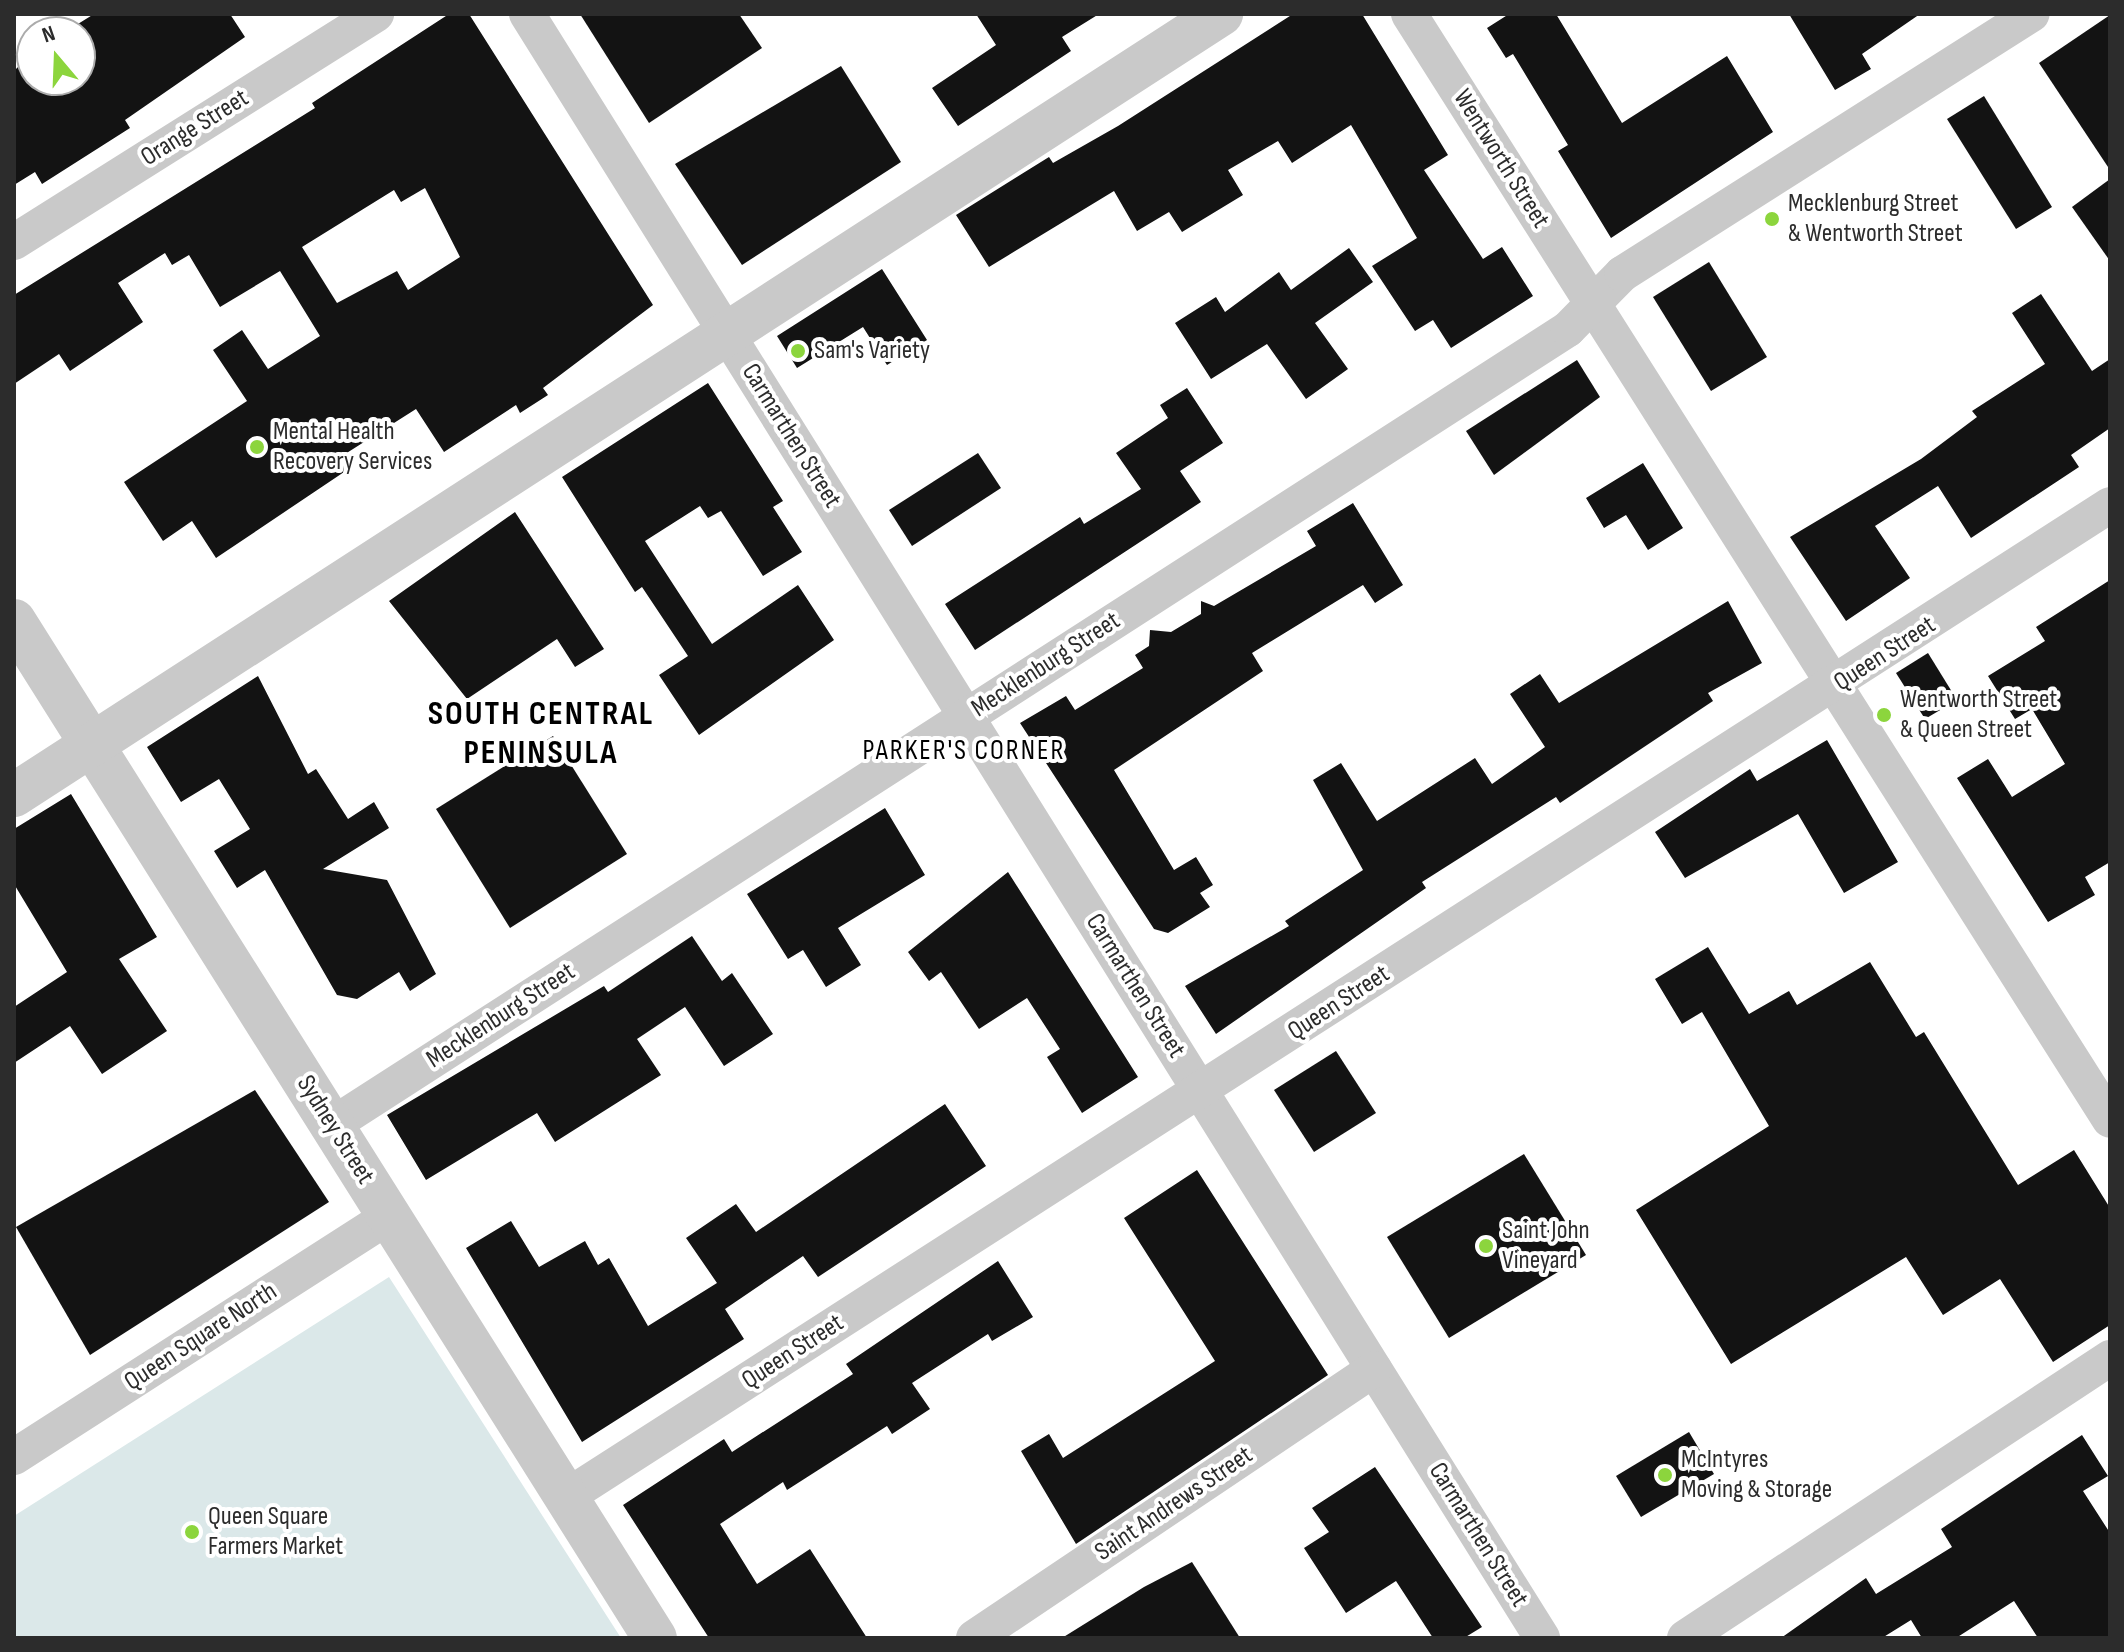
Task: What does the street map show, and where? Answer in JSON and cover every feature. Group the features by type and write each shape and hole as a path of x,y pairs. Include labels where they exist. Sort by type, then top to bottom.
{"street":[{"name":"Orange Street","path":"14,242 376,14"},
{"name":"Carmarthen Street","path":"527,14 1542,1638"},
{"path":"14,795 1221,14"},
{"name":"Wentworth Street","path":"1409,14 2110,1120"},
{"name":"Mecklenburg Street","path":"332,1125 1568,329 1622,274 2031,14"},
{"name":"Queen Street","path":"566,1497 1835,687 2110,505"},
{"name":"Sydney Street","path":"14,621 655,1638"},
{"name":"Queen Square North","path":"14,1457 389,1216"},
{"path":"1685,1638 2110,1358"},
{"name":"Saint Andrews Street","path":"974,1638 1374,1369"}],"shaded area":[{"path":"389,1277 621,1638 14,1638 14,1516"}],"building":[{"path":"230,14 245,37 125,120 130,128 42,184 35,172 14,185 14,71 16,69 16,96 96,96 96,16 91,16"},
{"path":"449,14 469,14 653,305 543,388 548,395 520,413 516,405 444,452 416,409 342,456 350,468 216,558 192,521 163,541 124,482 247,401 213,350 242,330 268,369 320,336 280,271 220,307 189,255 172,265 165,253 118,283 143,322 70,371 59,354 14,384 14,295 315,108 312,103","holes":["425,188 460,257 408,290 397,271 337,303 302,247 394,190 401,202"]},
{"path":"580,14 739,14 762,48 649,123"},
{"path":"976,14 1099,14 1062,37 1071,51 958,126 932,88 996,45"},
{"path":"1293,14 1362,14 1448,155 1424,170 1483,259 1502,247 1533,296 1451,348 1433,320 1415,331 1372,266 1417,238 1351,125 1292,163 1278,141 1228,170 1243,195 1182,232 1169,212 1137,231 1114,191 989,267 956,215 1049,157 1053,163 1118,126"},
{"path":"1509,14 1556,14 1622,123 1727,56 1773,132 1611,238 1558,151 1568,145 1513,54 1506,58 1487,28"},
{"path":"1789,14 1920,14 1862,54 1871,69 1835,90"},
{"path":"2110,15 2110,170 2039,63"},
{"path":"841,66 901,162 742,265 675,164"},
{"path":"1984,96 2052,207 2016,229 1947,119"},
{"path":"2110,179 2110,261 2072,207"},
{"path":"1349,248 1373,282 1315,323 1348,369 1306,399 1267,344 1211,379 1175,323 1216,297 1225,312 1279,272 1291,290"},
{"path":"1709,262 1767,357 1711,391 1653,297"},
{"path":"882,269 927,340 887,365 863,327 797,368 777,336"},
{"path":"2041,294 2092,371 2110,359 2110,428 2071,455 2079,467 1971,538 1938,486 1875,526 1910,578 1846,621 1790,537 1921,459 1977,417 1972,411 2045,364 2012,313"},
{"path":"1577,360 1600,397 1494,475 1466,431"},
{"path":"708,383 783,501 773,507 802,552 763,576 721,511 708,518 700,506 645,541 712,644 798,585 834,640 699,735 659,675 688,656 642,587 635,592 562,477"},
{"path":"1187,388 1223,443 1180,471 1201,502 975,650 945,604 1080,517 1084,524 1141,489 1116,453 1168,418 1160,405"},
{"path":"978,453 1001,488 912,546 889,510"},
{"path":"1643,463 1683,528 1648,550 1626,515 1604,528 1586,498"},
{"path":"1353,503 1403,585 1375,603 1363,585 1252,653 1263,671 1114,770 1174,870 1196,857 1213,885 1200,893 1210,907 1168,933 1154,929 1020,723 1066,696 1075,710 1143,668 1135,655 1149,646 1150,630 1171,632 1201,614 1201,601 1214,606 1316,546 1307,531"},
{"path":"515,512 604,649 575,667 557,639 467,699 389,601"},
{"path":"2110,580 2110,862 2085,877 2095,895 2048,922 1957,778 1988,759 2012,797 2065,764 2032,709 2015,719 1988,676 2045,641 2036,627"},
{"path":"1728,601 1762,663 1708,693 1713,701 1560,803 1556,797 1422,882 1426,888 1216,1034 1185,986 1289,926 1285,921 1363,870 1313,780 1341,763 1377,821 1475,758 1492,784 1545,747 1510,694 1540,674 1559,703"},
{"path":"1928,653 1957,700 1925,719 1896,673"},
{"path":"258,676 308,774 316,769 348,819 374,802 389,828 323,869 387,880 436,974 410,991 399,972 357,999 337,995 265,870 237,888 214,851 250,829 219,779 181,802 147,747"},
{"path":"553,736 627,854 510,928 436,809"},
{"path":"1827,740 1898,862 1844,893 1798,814 1685,878 1655,832 1750,769 1757,781"},
{"path":"71,794 157,937 119,959 167,1031 102,1074 70,1026 14,1063 14,1007 67,972 14,884 14,829"},
{"path":"885,808 925,875 838,928 861,965 826,987 803,950 788,959 747,894"},
{"path":"1008,872 1138,1077 1082,1113 1047,1057 1060,1049 1027,998 979,1029 941,972 929,981 908,952"},
{"path":"692,936 722,981 732,973 773,1034 724,1066 685,1007 637,1039 661,1075 555,1142 537,1113 426,1180 387,1115 604,986 608,992"},
{"path":"1708,947 1749,1014 1789,991 1797,1005 1870,962 1916,1037 1924,1032 2018,1185 2074,1150 2110,1208 2110,1325 2053,1362 2000,1279 1943,1315 1906,1257 1731,1364 1636,1210 1769,1126 1702,1012 1682,1024 1655,979"},
{"path":"1336,1051 1376,1113 1314,1152 1274,1090"},
{"path":"255,1090 329,1202 90,1355 16,1227"},
{"path":"945,1104 986,1166 818,1277 803,1256 725,1309 744,1339 582,1442 466,1248 511,1221 539,1267 585,1241 598,1265 609,1258 648,1326 717,1283 686,1238 736,1204 756,1232"},
{"name":"Saint John Vineyard","path":"1524,1154 1586,1255 1449,1338 1387,1237"},
{"path":"1197,1170 1328,1375 1076,1544 1021,1451 1049,1434 1063,1458 1215,1361 1124,1218"},
{"path":"998,1261 1033,1317 992,1341 988,1334 912,1383 930,1409 892,1434 887,1426 787,1490 783,1482 720,1524 757,1584 810,1549 867,1638 709,1638 623,1505 724,1439 732,1452 853,1374 846,1364"},
{"name":"McIntyres Moving & Storage","path":"1689,1432 1714,1474 1641,1517 1616,1476"},
{"path":"2082,1435 2108,1476 2083,1491 2110,1533 2110,1638 2038,1638 2014,1601 1956,1638 1922,1638 1911,1620 1882,1638 1781,1638 1866,1578 1876,1594 1952,1547 1941,1529"},
{"path":"1375,1467 1482,1627 1464,1638 1433,1638 1396,1581 1346,1613 1304,1548 1329,1532 1312,1508"},
{"path":"1192,1562 1240,1638 1062,1638 1144,1587"}],"place":[{"name":"Mecklenburg Street & Wentworth Street","path":"1772,219"},
{"name":"Sam's Variety","path":"798,351"},
{"name":"Mental Health Recovery Services","path":"257,447"},
{"name":"Wentworth Street & Queen Street","path":"1884,715"},
{"name":"Saint John Vineyard","path":"1486,1246"},
{"name":"McIntyres Moving & Storage","path":"1665,1475"},
{"name":"Queen Square Farmers Market","path":"192,1532"}],"district":[{"name":"SOUTH CENTRAL PENINSULA","path":"541,732"},
{"name":"PARKER'S CORNER","path":"964,751"}]}
